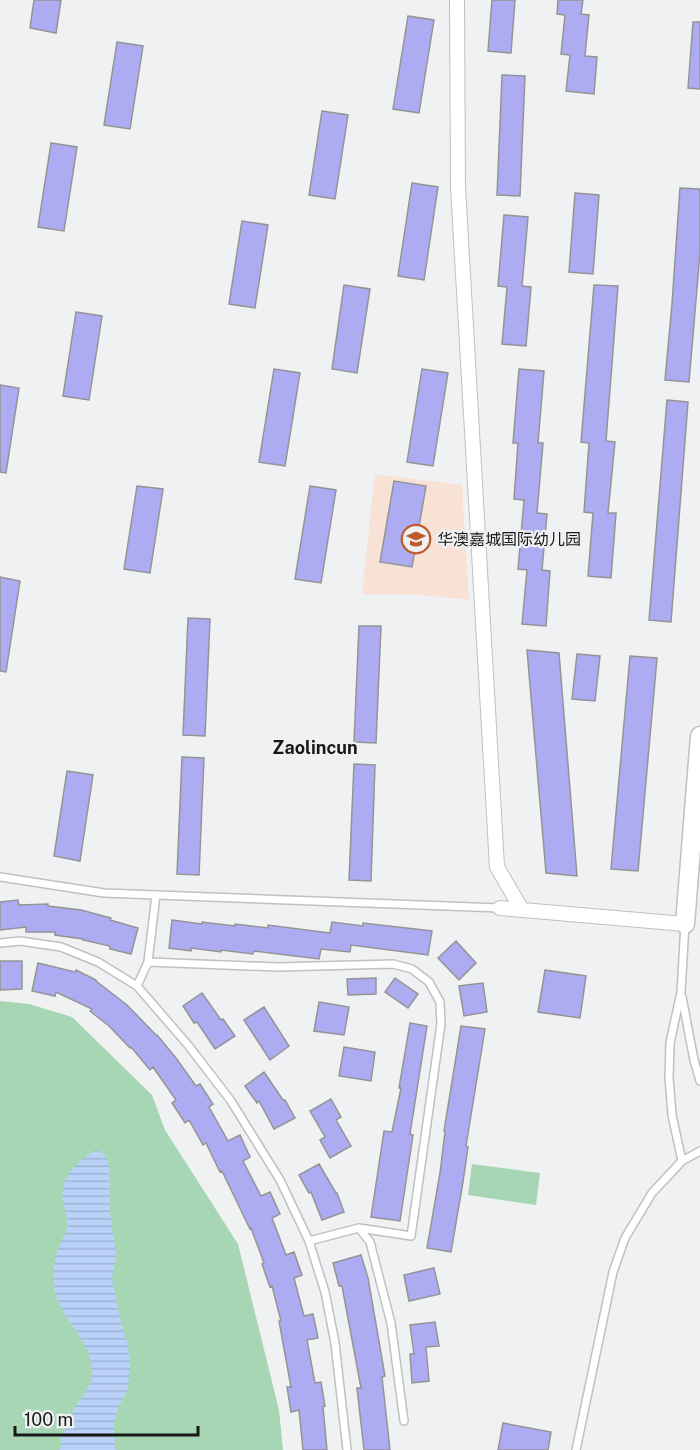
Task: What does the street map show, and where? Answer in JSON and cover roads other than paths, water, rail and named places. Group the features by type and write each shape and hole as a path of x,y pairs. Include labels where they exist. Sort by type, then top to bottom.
{"street":[{"path":"457,0 458,187 497,867 522,910"},
{"path":"500,908 685,924 700,736"}],"lane":[{"path":"0,877 104,893 500,908"},
{"path":"137,986 148,962 156,896"},
{"path":"682,1161 672,1115 669,1078 670,1043 681,992 685,924"},
{"path":"0,943 20,942 61,947 98,962 137,986 188,1045 231,1101 280,1180 309,1241 325,1292 335,1342 347,1450"},
{"path":"148,962 278,967 393,964 412,969 429,982 440,1002 441,1024 411,1236 359,1228 309,1241"},
{"path":"681,992 700,1081"},
{"path":"576,1450 613,1272 625,1238 652,1193 682,1161 700,1151"},
{"path":"359,1228 370,1242 391,1323 404,1421"}],"water":[{"path":"96,1150 105,1155 109,1165 110,1213 116,1255 112,1279 128,1345 130,1368 128,1388 114,1422 115,1450 60,1450 67,1422 88,1388 92,1375 89,1354 64,1313 54,1288 55,1262 67,1227 63,1192 64,1184 72,1170"}],"place":[{"name":"华澳嘉城国际幼儿园","path":"416,539"}],"district":[{"name":"Zaolincun","path":"315,747"}]}
